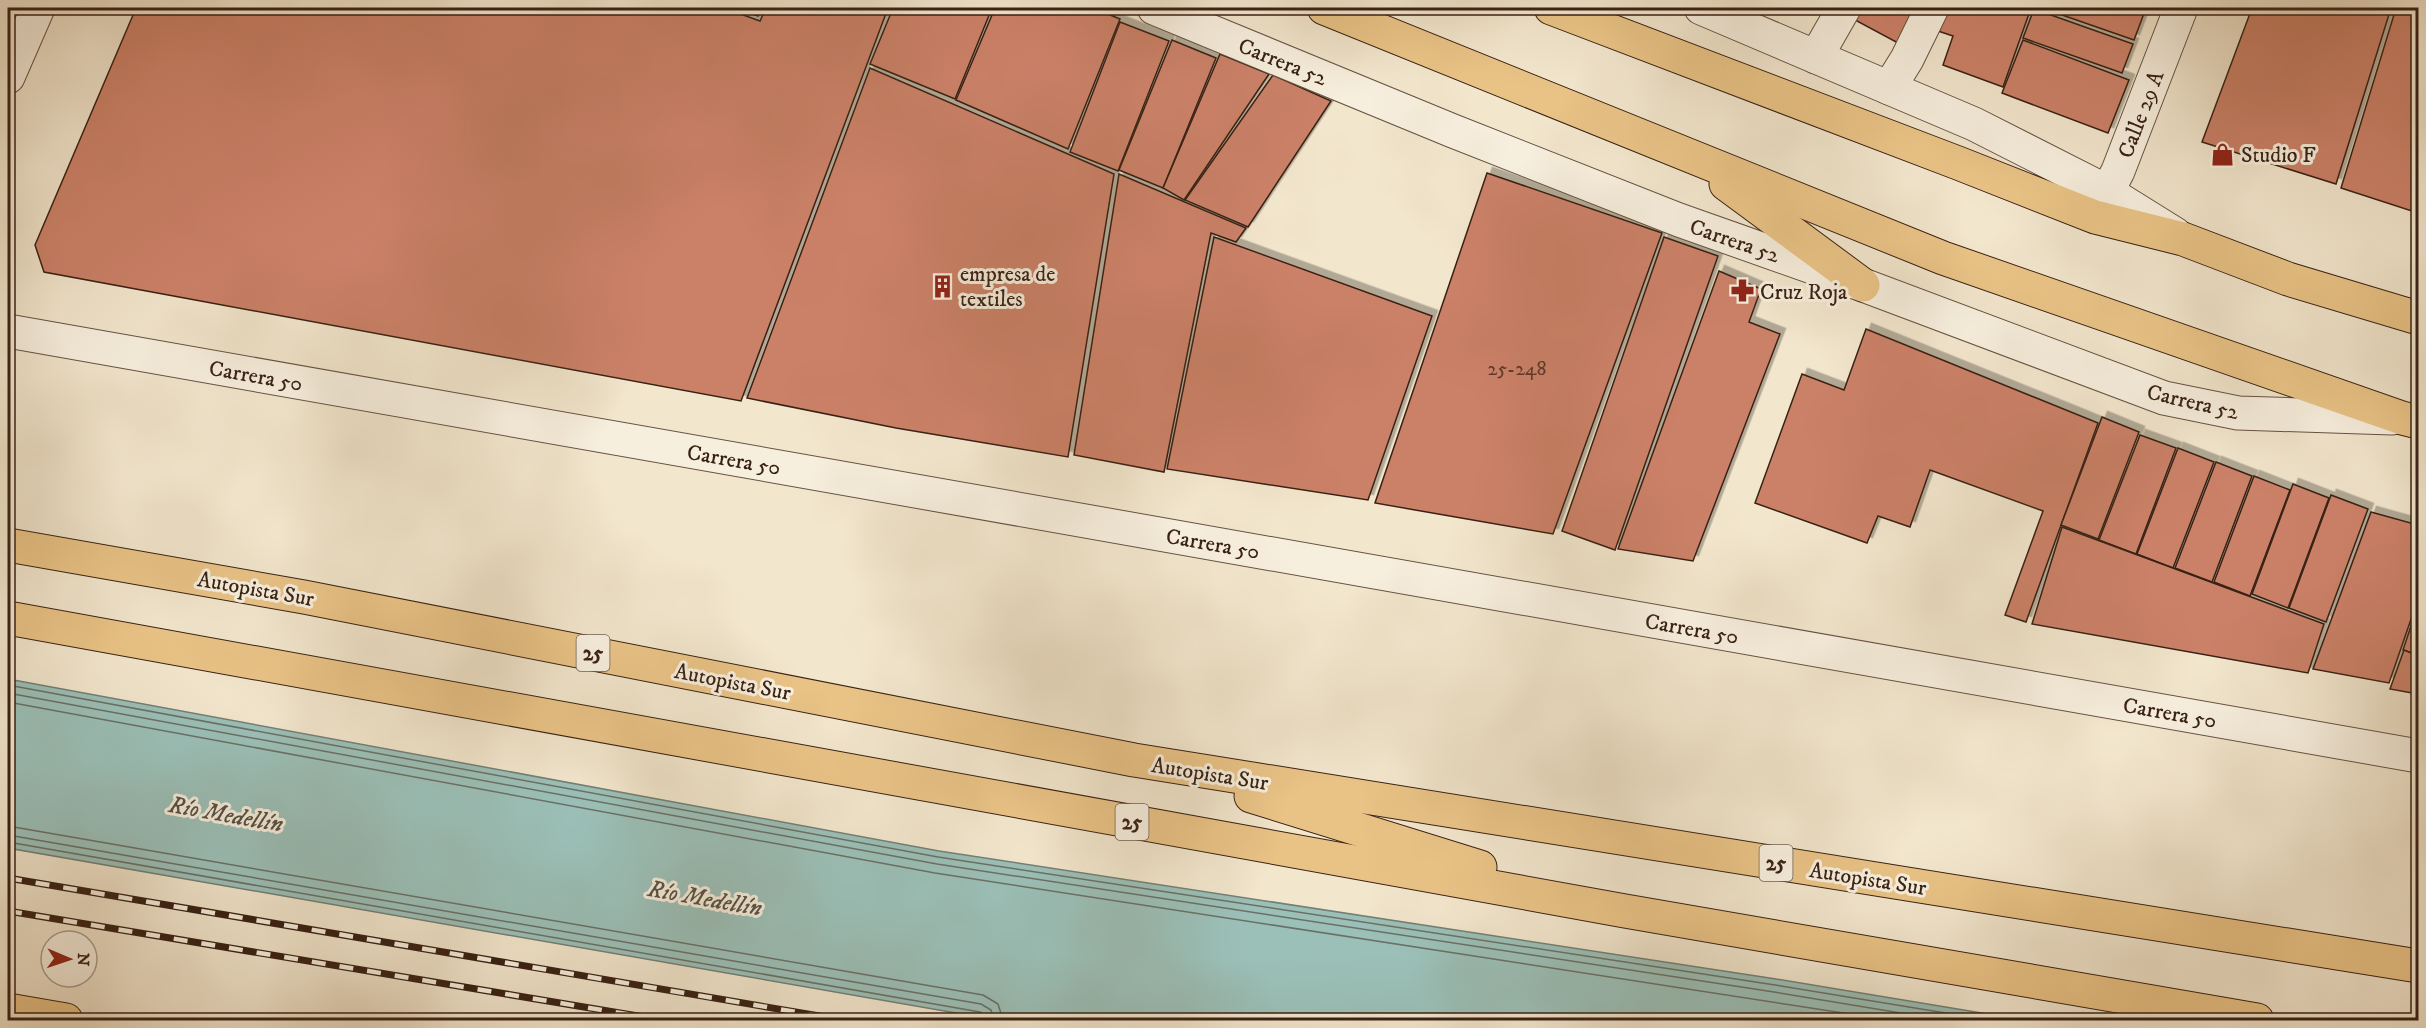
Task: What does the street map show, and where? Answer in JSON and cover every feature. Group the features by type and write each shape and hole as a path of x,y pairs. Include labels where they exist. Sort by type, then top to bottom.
{"main road":[{"name":"Carrera 52","path":"1324,8 1943,258 2413,422"},
{"path":"1551,8 2100,204 2288,279 2418,318"},
{"path":"1688,156 1863,285"},
{"path":"2288,279 2418,293"},
{"name":"Autopista Sur","path":"8,544 304,597 1134,760 2418,966"},
{"name":"25","path":"8,618 1625,911 2257,1020"},
{"path":"1134,760 1625,911"},
{"path":"8,1010 66,1020"}],"street":[{"path":"8,77 39,8"},
{"name":"Carrera 52","path":"1154,8 1453,131 1679,220 1863,285 2164,398 2238,413 2413,422"},
{"path":"1701,8 1974,124 2100,204"},
{"path":"1816,57 1844,8"},
{"path":"1889,88 1907,59 1932,8"},
{"name":"Calle 29 A","path":"2100,204 2118,171 2181,8"},
{"name":"Carrera 50","path":"8,331 2418,756"}],"water":[{"name":"Río Medellín","path":"8,679 939,851 1776,979 2024,1020 996,1020 8,848"}],"building":[{"path":"136,8 599,8 607,10 608,8 724,8 760,21 766,8 888,8 741,401 44,272 35,245"},
{"path":"736,8 761,8 758,16"},
{"path":"893,8 992,8 955,99 870,64"},
{"path":"995,8 1093,8 1120,19 1068,149 956,100"},
{"path":"1861,8 1917,8 1898,43 1855,20"},
{"path":"1947,8 2031,8 2003,87 1943,65 1953,36 1938,31"},
{"path":"2042,8 2146,8 2134,40"},
{"path":"2252,8 2391,8 2336,184 2202,142"},
{"path":"2396,8 2418,8 2418,213 2341,188"},
{"path":"2034,9 2133,44 2122,73 2023,38"},
{"path":"1120,22 1169,41 1118,171 1070,152"},
{"path":"1172,40 1216,58 1163,188 1119,170"},
{"path":"2023,40 2129,80 2108,133 2002,93"},
{"path":"1220,54 1269,74 1184,200 1163,188"},
{"name":"empresa de textiles","path":"870,68 1114,174 1068,457 896,428 747,398"},
{"path":"1273,75 1331,101 1248,227 1185,200"},
{"path":"1487,173 1662,233 1553,534 1375,503"},
{"path":"1119,174 1246,228 1236,242 1211,233 1164,472 1074,455"},
{"path":"1214,237 1432,316 1368,500 1167,469"},
{"path":"1664,237 1718,256 1615,550 1562,531"},
{"path":"1719,271 1761,289 1749,322 1780,334 1693,561 1618,549"},
{"path":"1866,329 2098,423 2026,622 2005,615 2043,511 1930,470 1910,527 1878,516 1867,543 1755,503 1802,374 1844,390"},
{"path":"2102,417 2139,432 2098,539 2061,525"},
{"path":"2140,435 2176,448 2136,554 2099,540"},
{"path":"2178,448 2214,462 2173,568 2137,554"},
{"path":"2216,462 2252,476 2212,582 2175,568"},
{"path":"2254,476 2290,490 2250,596 2214,582"},
{"path":"2293,484 2329,498 2288,608 2252,594"},
{"path":"2331,495 2368,509 2326,622 2289,608"},
{"path":"2371,512 2418,525 2418,599 2389,683 2313,669"},
{"path":"2062,527 2324,624 2308,673 2032,624"},
{"path":"2418,605 2418,655 2403,650"},
{"path":"2404,650 2418,656 2418,694 2390,689"}],"railway":[{"path":"8,878 843,1020"},
{"path":"8,911 662,1020"}],"place":[{"name":"Studio F","path":"2223,154"},
{"name":"empresa de textiles","path":"942,286"},
{"name":"Cruz Roja","path":"1742,291"}]}
